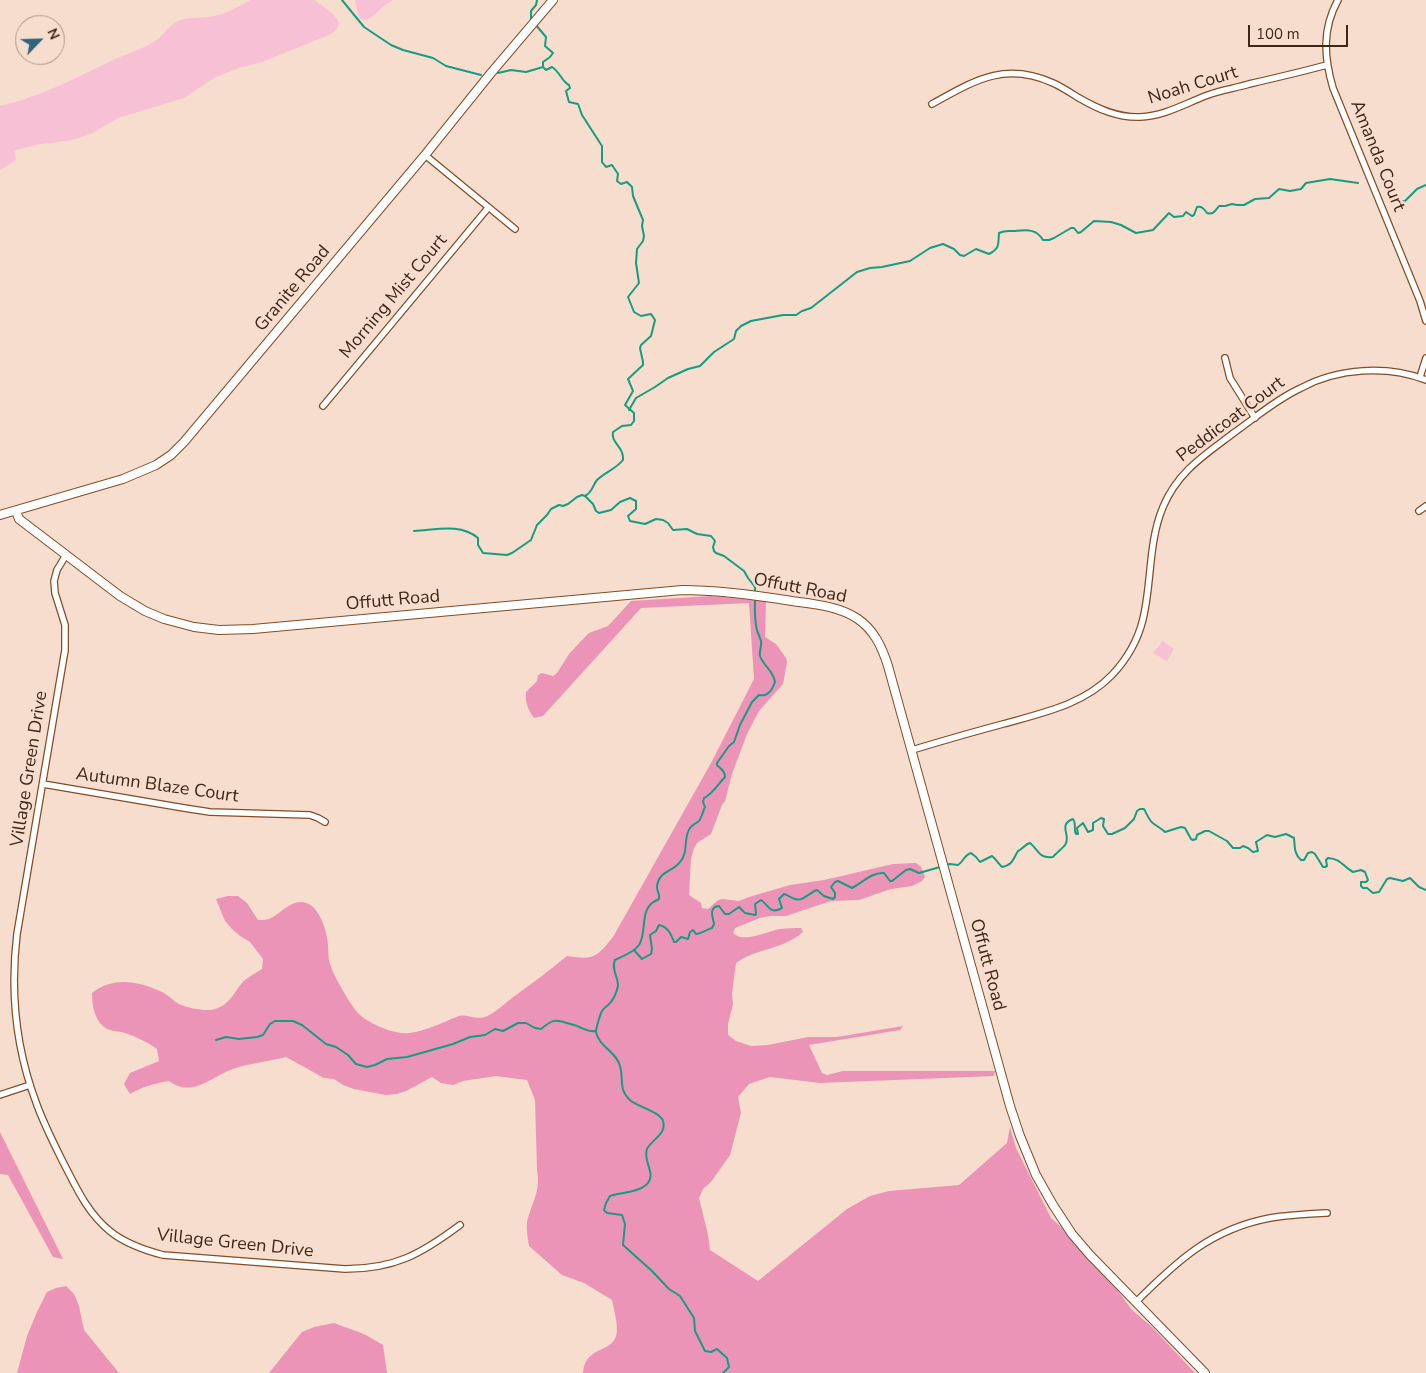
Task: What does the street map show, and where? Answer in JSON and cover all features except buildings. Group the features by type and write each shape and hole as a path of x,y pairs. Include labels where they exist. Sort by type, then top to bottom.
{"street":[{"name":"Granite Road","path":"0,515 123,480 156,465 184,442 426,155 553,0"},
{"name":"Amanda Court","path":"1338,0 1326,33 1325,50 1333,88 1426,321"},
{"name":"Noah Court","path":"932,104 975,81 999,74 1015,74 1032,76 1053,84 1106,112 1142,118 1160,114 1215,93 1327,65"},
{"path":"426,155 515,229"},
{"name":"Morning Mist Court","path":"323,406 488,208"},
{"path":"1226,358 1230,378 1255,418"},
{"path":"1423,379 1426,358"},
{"name":"Peddicoat Court","path":"912,750 1064,706 1091,693 1107,680 1126,657 1141,628 1156,529 1170,492 1181,476 1194,463 1255,418 1301,388 1334,375 1369,371 1403,373 1423,379"},
{"path":"1419,511 1426,506"},
{"name":"Offutt Road","path":"16,511 19,519 120,596 145,611 164,619 218,630 272,627 670,591 708,590 822,605 851,615 869,628 886,657 1010,1106 1029,1159 1048,1196 1072,1234 1090,1255 1205,1373"},
{"name":"Village Green Drive","path":"66,555 57,570 54,581 55,593 65,625 65,650 17,934 14,964 14,997 19,1043 30,1085 45,1123 83,1202 99,1220 124,1240 142,1249 163,1255 336,1268 364,1268 394,1263 413,1256 438,1242 460,1225"},
{"name":"Autumn Blaze Court","path":"43,784 210,812 310,815 325,822"},
{"path":"0,1095 30,1085"},
{"path":"1136,1302 1184,1257 1203,1243 1224,1233 1240,1226 1271,1218 1327,1213"}],"shaded area":[{"path":"250,0 315,0 334,15 339,23 336,30 329,35 262,62 239,68 214,78 184,98 118,118 91,134 72,140 35,145 14,151 15,161 0,170 0,106 44,92 143,48 156,41 178,21 219,15"},
{"path":"355,0 393,0 366,20 360,18"},
{"path":"710,596 766,601 765,637 776,644 787,662 783,684 759,711 747,734 732,774 725,801 711,834 697,843 694,848 691,859 689,895 701,903 702,908 708,909 718,900 739,901 790,885 824,880 893,864 916,863 921,867 925,877 922,881 912,886 891,889 859,900 831,901 786,916 760,918 735,928 733,933 743,937 756,936 785,928 801,928 803,932 787,942 752,954 736,963 732,993 733,1004 728,1024 728,1035 736,1041 751,1046 768,1045 808,1037 837,1037 903,1026 900,1030 809,1045 822,1073 827,1075 843,1071 995,1071 994,1076 820,1083 770,1077 749,1084 738,1097 741,1113 730,1155 711,1182 703,1189 699,1198 710,1250 758,1281 847,1209 870,1196 889,1191 959,1185 1007,1143 1010,1127 1016,1148 1051,1218 1070,1235 1087,1257 1116,1288 1132,1310 1152,1327 1195,1373 583,1373 588,1358 613,1341 617,1333 617,1324 612,1300 584,1283 562,1275 529,1246 527,1222 537,1190 538,1177 535,1100 527,1080 496,1076 463,1081 453,1085 441,1083 432,1077 406,1091 386,1095 354,1089 334,1079 324,1078 286,1057 236,1068 195,1087 178,1086 169,1081 139,1089 130,1094 124,1084 130,1073 159,1061 157,1049 134,1036 105,1028 95,1014 92,993 109,984 126,982 153,988 165,993 181,1005 193,1008 212,1010 225,1004 245,980 262,969 263,959 250,942 240,936 225,921 216,899 238,896 247,903 258,920 269,919 296,903 301,902 310,905 317,912 325,927 329,960 333,972 355,1009 362,1017 374,1024 403,1033 422,1030 459,1016 485,1017 497,1010 567,956 583,958 594,956 598,953 613,937 711,763 754,679 749,603 641,608 543,716 534,718 527,706 526,692 537,681 538,675 542,673 553,676 557,673 569,654 589,633 608,626 631,601"},
{"path":"1163,641 1174,649 1167,661 1153,653"},
{"path":"0,1132 63,1259 53,1257 8,1175 0,1174"},
{"path":"66,1286 74,1294 79,1306 84,1330 119,1373 17,1373 27,1336 47,1292"},
{"path":"334,1323 364,1334 383,1345 387,1373 269,1373 302,1332 314,1327"}],"waterway":[{"path":"342,0 364,27 391,45 433,58 446,66 481,75"},
{"path":"531,20 531,11 536,5 537,0"},
{"path":"535,24 546,37 545,46 553,53 543,62 543,66"},
{"path":"414,531 448,528 463,530 478,538 478,545 483,553 507,555 531,540 537,525 551,509 559,505 568,504 577,497 588,494 597,480 623,460 622,451 614,439 613,432 622,426 631,425 634,421 634,413 625,405 633,391 628,379 643,365 640,348 651,336 655,320 651,314 641,316 634,312 628,297 639,283 636,263 637,249 644,236 643,220 633,196 632,187 627,182 621,184 617,181 618,174 612,165 606,167 602,162 602,146 582,115 578,104 569,102 566,91 570,88 569,85 552,67 546,70 543,67 526,72 511,70 498,73"},
{"path":"629,410 636,398 668,378 700,366 714,352 734,339 736,331 741,326 751,321 783,315 796,315 811,308 857,272 910,261 930,248 943,244 964,256 976,249 989,254 997,248 999,233 1003,231 1030,231 1037,233 1043,240 1049,240 1071,228 1074,228 1078,233 1081,232 1094,221 1111,222 1136,233 1153,230 1169,213 1174,217 1183,216 1186,212 1192,216 1197,207 1203,208 1207,213 1211,213 1219,206 1244,205 1255,199 1269,198 1279,189 1290,191 1301,189 1306,183 1330,179 1358,183"},
{"path":"1388,197 1399,202 1405,201 1417,189 1426,185"},
{"path":"585,496 599,513 611,510 620,502 630,498 636,501 636,509 628,516 630,521 645,524 656,519 663,520 673,530 687,529 697,534 711,536 715,541 714,551 744,571 755,587 755,594"},
{"path":"723,1373 729,1367 727,1358 717,1349 711,1352 705,1351 695,1331 694,1318 680,1296 669,1289 623,1245 625,1224 622,1215 607,1213 604,1210 610,1196 638,1190 649,1181 651,1177 646,1159 647,1149 661,1133 664,1126 663,1121 658,1115 631,1101 624,1093 618,1061 601,1042 596,1032 602,1011 613,999 618,986 614,966 615,960 631,952 639,945 643,935 648,907 659,899 657,887 660,878 682,859 689,830 691,826 699,821 705,807 704,798 725,777 724,772 717,763 734,742 740,725 752,702 759,695 765,695 769,692 775,682 760,656 761,640 755,622 755,599"},
{"path":"944,865 958,865 971,853 980,862 992,856 1002,867 1006,866 1011,863 1018,851 1030,843 1044,857 1053,857 1067,842 1065,827 1068,821 1073,819 1076,834 1078,834 1077,828 1083,823 1088,832 1093,830 1093,823 1101,818 1104,819 1103,826 1108,834 1112,834 1125,828 1134,819 1137,811 1144,809 1151,821 1165,832 1181,827 1185,828 1193,840 1196,839 1197,835 1209,831 1227,841 1233,848 1243,846 1253,852 1258,851 1256,842 1267,835 1275,837 1286,834 1294,838 1296,853 1301,860 1304,860 1308,853 1312,852 1323,867 1327,866 1326,860 1328,858 1339,861 1353,872 1361,870 1365,872 1368,880 1361,882 1361,886 1373,893 1379,892 1387,879 1390,878 1403,881 1410,878 1419,887 1426,890"},
{"path":"634,950 642,959 651,954 650,935 656,931 659,925 667,929 674,942 681,937 688,939 690,932 693,930 696,934 712,928 714,924 712,911 713,908 719,906 725,914 729,914 739,907 745,913 755,915 755,904 761,900 772,910 782,908 779,899 784,894 798,900 817,890 824,896 833,899 835,893 831,887 838,881 852,888 871,876 880,873 884,873 892,881 906,870 910,869 919,873 940,867"},
{"path":"216,1040 226,1037 239,1039 257,1037 263,1035 270,1024 275,1021 293,1021 302,1025 326,1044 336,1047 348,1055 356,1064 367,1067 387,1059 407,1057 453,1044 470,1037 485,1035 495,1029 503,1031 518,1023 526,1023 541,1029 553,1021 559,1021 588,1031 595,1031"}]}
